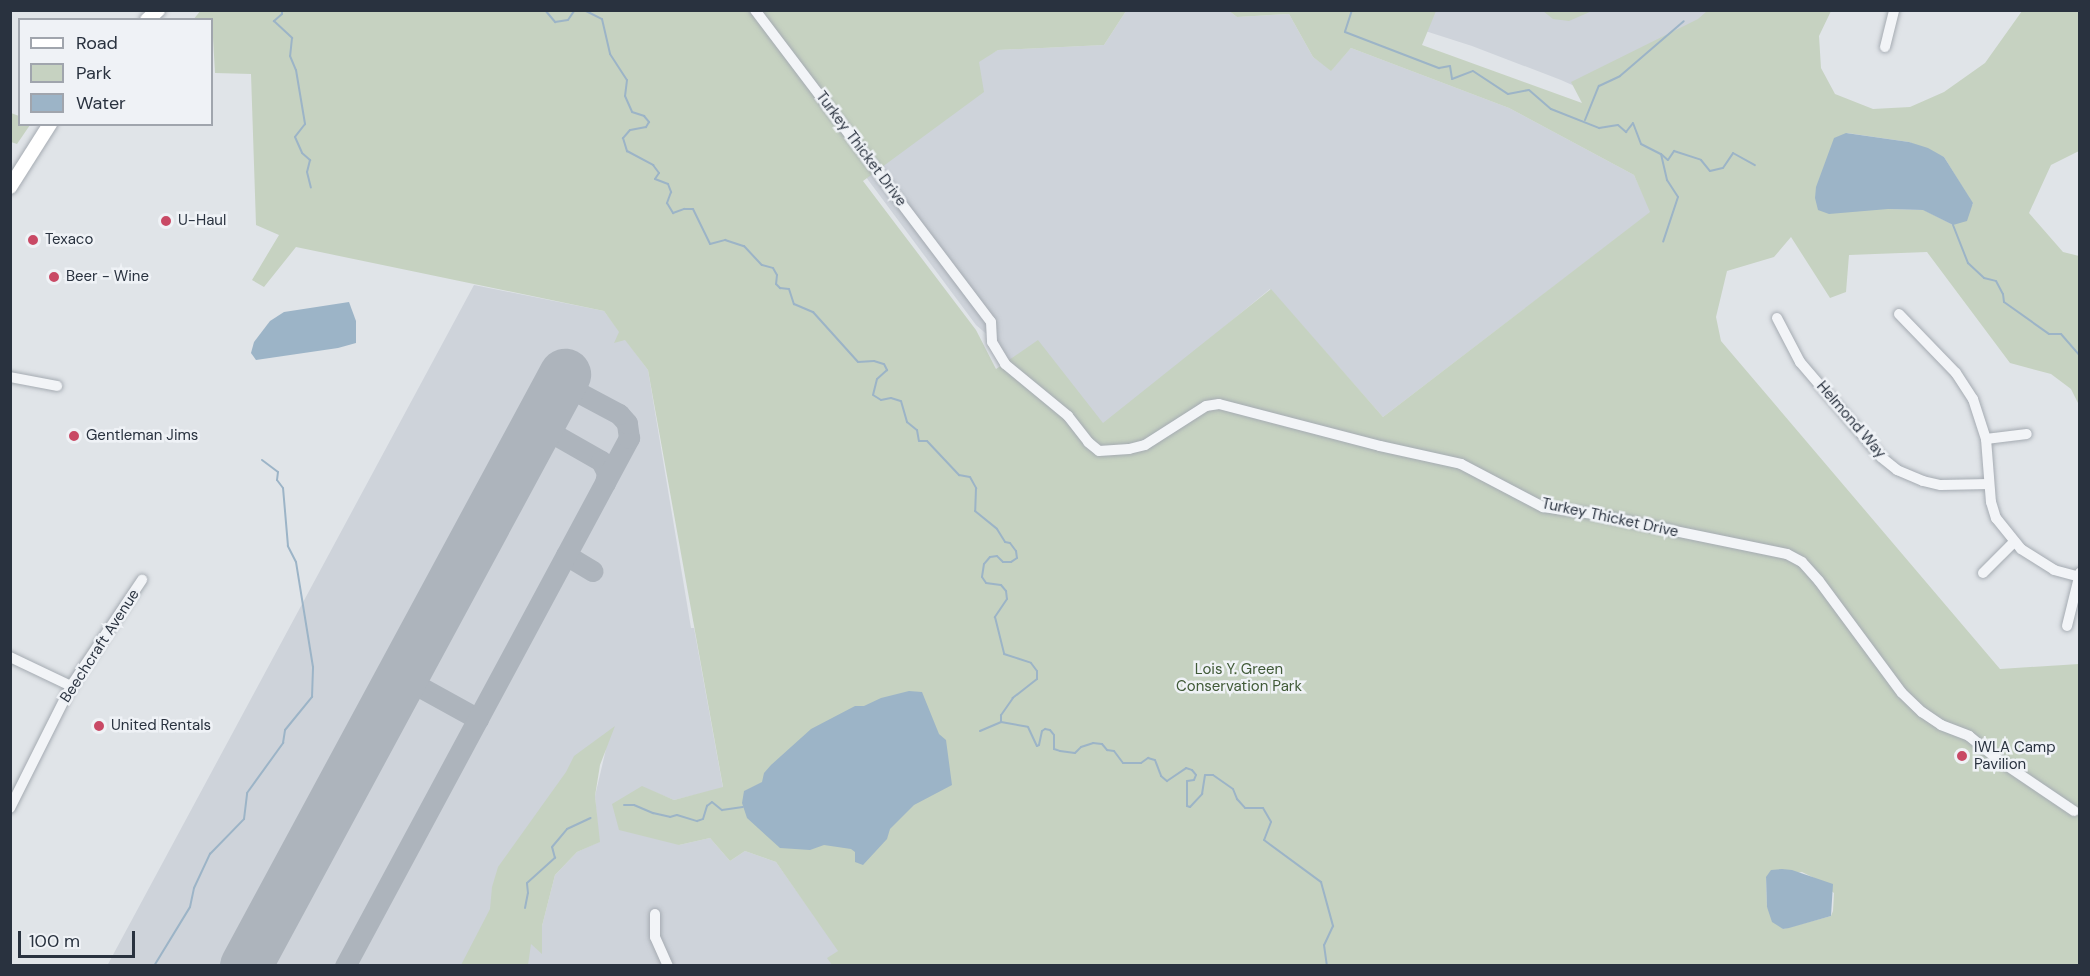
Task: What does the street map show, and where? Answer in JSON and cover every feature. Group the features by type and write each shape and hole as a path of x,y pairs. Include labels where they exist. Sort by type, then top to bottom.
{"main road":[{"path":"10,187 49,126"}],"street":[{"name":"Turkey Thicket Drive","path":"755,10 991,322 992,342 1005,364 1068,417 1088,442 1100,450 1129,450 1146,445 1206,406 1219,404 1380,446 1461,464 1543,507 1592,514 1788,554 1802,562 1819,580 1902,693 1922,712 1941,725 1969,736 1997,759 2074,811"},
{"path":"1885,47 1894,10"},
{"path":"1899,314 1956,373 1973,399 1986,439 1989,484 1996,518 2021,549 2054,570 2079,576 2067,626"},
{"name":"Helmond Way","path":"1777,318 1800,363 1881,457 1897,470 1923,481 1941,485 1989,484"},
{"path":"10,377 57,386"},
{"path":"1986,439 2028,434"},
{"path":"1983,573 2014,542"},
{"name":"Beechcraft Avenue","path":"10,808 71,686 142,580"},
{"path":"10,657 71,686"},
{"path":"655,914 655,938 668,966"}],"shaded area":[{"path":"1126,11 1229,11 1237,17 1289,14 1313,57 1331,70 1351,48 1509,108 1634,175 1651,212 1383,417 1270,289 1092,436 1028,380 1003,353 997,343 976,325 834,134 998,50 1104,45"},
{"path":"1363,11 1766,11 1724,153 1561,80 1472,46"},
{"path":"474,285 604,311 648,370 691,628 694,628 723,788 674,800 642,787 679,845 710,838 730,861 745,851 776,862 839,951 828,958 832,965 107,966","holes":["606,749 595,796 599,842 577,852 555,875 542,926 542,953 508,922"]}],"green space":[{"name":"Lois Y. Green Conservation Park","path":"201,10 1126,11 1104,45 998,50 979,62 984,92 863,181 976,330 996,369 1038,340 1103,423 1271,289 1383,417 1650,212 1634,175 1509,108 1351,48 1331,71 1313,57 1289,14 1237,17 1229,11 1436,11 1422,45 1582,103 1571,82 1698,19 1707,11 1831,11 1819,36 1821,68 1835,94 1873,109 1910,107 1944,92 1985,63 2022,11 2079,11 2079,151 2051,165 2029,213 2063,252 2079,256 2079,405 2071,389 2051,374 2010,363 1927,252 1849,255 1846,292 1830,298 1791,237 1774,257 1727,271 1716,317 1721,341 2000,669 2079,664 2079,965 832,965 827,958 838,951 776,862 745,851 730,861 710,838 679,845 619,830 612,804 642,786 674,800 723,787 648,370 625,340 614,343 619,332 604,311 296,247 264,287 252,280 279,235 256,225 251,74 215,73 213,18 195,18","holes":["1847,133 1909,142 1944,157 1973,204 1953,225 1924,210 1888,209","1802,872 1816,879 1834,893 1831,916 1783,929 1767,907 1766,878"]},
{"path":"1543,11 1592,11 1569,21 1553,19"},
{"path":"11,113 18,116 18,126 29,126 17,144 11,142"},
{"path":"615,726 600,765 595,796 600,842 577,852 555,875 542,926 542,954 531,944 528,965 461,965 490,909 492,887 498,867 566,772 574,756"}],"water":[{"path":"1846,133 1909,142 1928,148 1944,157 1973,203 1967,221 1953,225 1923,210 1888,209 1829,214 1818,210 1815,198 1816,187 1834,138"},
{"path":"349,302 356,321 356,343 338,348 256,360 251,353 254,342 270,321 284,312"},
{"path":"909,691 922,692 939,734 946,740 952,785 914,805 890,829 887,839 863,865 855,862 855,852 851,849 824,845 810,850 780,848 747,818 742,803 744,791 762,782 764,773 771,765 811,729 855,706 864,706 881,698"},
{"path":"1771,870 1792,870 1833,884 1831,916 1783,929 1772,922 1767,907 1766,877"}],"waterway":[{"path":"282,10 282,14 274,21 292,38 290,56 296,70 305,124 295,137 302,153 310,160 307,172 311,188"},
{"path":"545,10 555,22 568,20 574,11 586,11 602,19 610,54 627,80 625,96 632,112 644,116 649,122 646,127 630,130 623,138 627,151 653,165 659,173 655,179 668,184 671,192 667,203 673,213 693,209 710,244 725,240 744,246 762,265 773,268 777,275 776,284 780,288 789,289 794,304 813,312 858,362 874,361 884,364 887,370 877,379 873,395 881,400 891,398 901,401 907,422 917,430 919,441 927,441 959,475 970,477 976,488 975,511 997,529 1005,542 1010,543 1016,551 1017,558 1011,562 1003,562 997,556 990,557 984,564 982,577 986,583 1001,585 1006,591 1007,599 995,617 1004,654 1031,663 1037,671 1037,679 1013,698 1001,715 1001,722 1028,727 1037,746 1042,731 1045,729 1050,730 1054,735 1054,749 1060,751 1075,753 1081,747 1093,743 1102,744 1107,750 1114,751 1123,763 1141,763 1148,758 1155,760 1161,776 1167,781 1186,768 1192,770 1196,775 1194,780 1187,781 1187,806 1190,807 1202,794 1205,775 1213,775 1233,789 1237,799 1245,808 1263,808 1271,822 1264,840 1321,882 1333,926 1324,945 1327,966"},
{"path":"1352,10 1345,32 1439,68 1450,66 1452,79 1473,71 1508,94 1529,90 1551,109 1599,128 1618,125 1626,132 1633,123 1641,144 1661,154 1667,180 1678,197 1663,242"},
{"path":"1585,120 1599,86 1620,76 1684,21"},
{"path":"1661,154 1668,160 1674,151 1701,160 1710,171 1723,168 1733,153 1755,165"},
{"path":"1953,225 1968,263 1984,278 1996,281 2003,294 2004,302 2049,334 2061,334 2080,356"},
{"path":"154,966 190,907 194,888 210,854 244,819 247,793 283,743 285,730 312,697 313,667 296,562 288,546 283,488 277,480 278,472 262,460"},
{"path":"980,731 1001,722"},
{"path":"624,805 634,805 653,813 670,817 677,815 697,821 703,819 707,806 712,802 722,810 743,807"},
{"path":"525,908 527,883 555,858 552,847 567,829 591,818"}],"taxiway":[{"path":"345,966 629,438 627,423 619,414 561,383"},
{"path":"538,425 601,461 607,473 605,483"},
{"path":"566,555 593,571"},
{"path":"402,677 478,719"}],"runway":[{"path":"246,966 565,375"}],"place":[{"name":"U-Haul","path":"166,221"},
{"name":"Texaco","path":"33,240"},
{"name":"Beer - Wine","path":"54,277"},
{"name":"Gentleman Jims","path":"74,436"},
{"name":"United Rentals","path":"99,726"},
{"name":"IWLA Camp Pavilion","path":"1962,756"}]}
